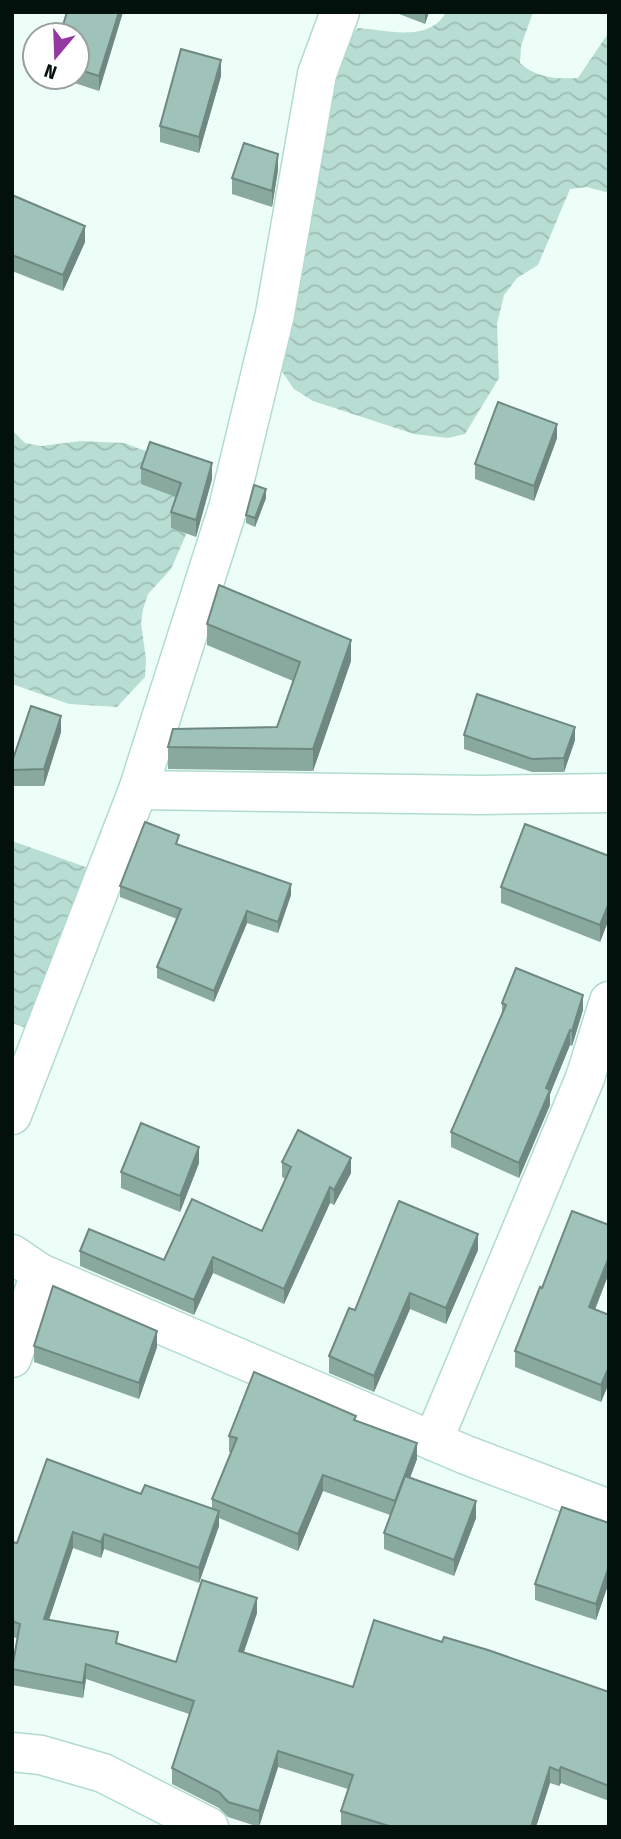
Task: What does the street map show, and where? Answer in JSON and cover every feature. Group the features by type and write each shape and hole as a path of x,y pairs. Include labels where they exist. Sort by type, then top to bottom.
{"street":[{"path":"12,1115 138,790 228,509 275,314 317,74 340,12"},
{"path":"138,790 481,795 609,793"},
{"path":"433,1441 585,1078 609,1001"},
{"path":"12,1358 26,1264 433,1441 609,1508"},
{"path":"12,1752 41,1755 103,1773 209,1827"}],"water":[{"path":"446,12 533,12 521,46 520,63 540,75 555,78 578,78 609,32 609,193 587,187 570,189 538,265 517,278 504,295 497,324 499,378 465,434 448,438 414,434 313,401 294,389 281,370 330,86 345,42 358,28 407,32 430,28 439,22"},
{"path":"12,430 25,443 41,446 81,441 124,443 151,453 174,471 188,530 171,569 148,594 143,609 141,623 146,659 145,677 117,707 69,704 12,684"},
{"path":"12,841 97,871 39,1033 12,1023"}],"building":[{"path":"67,12 119,12 99,76 91,73 91,21 64,21"},
{"path":"181,49 221,60 199,137 160,126"},
{"path":"244,143 278,154 272,191 232,178"},
{"path":"12,195 85,226 63,275 12,255"},
{"path":"498,402 557,424 534,486 475,464"},
{"path":"150,442 212,463 196,520 171,512 181,483 141,468"},
{"path":"254,485 266,489 255,518 246,515"},
{"path":"219,585 351,640 313,749 168,747 173,729 277,727 300,662 207,624"},
{"path":"477,694 575,727 564,758 532,759 464,735"},
{"path":"31,706 61,716 44,769 12,770 12,762"},
{"path":"145,822 179,835 176,844 291,884 278,922 247,911 214,991 157,967 181,909 120,886"},
{"path":"525,824 609,856 609,903 600,925 501,887"},
{"path":"516,968 583,995 572,1031 570,1030 546,1088 550,1090 519,1163 451,1132 506,1005 502,1003"},
{"path":"141,1123 199,1147 180,1196 121,1172"},
{"path":"298,1130 351,1158 334,1190 330,1187 284,1289 213,1257 194,1300 80,1251 89,1229 164,1260 192,1199 262,1231 291,1167 282,1162"},
{"path":"399,1201 478,1234 446,1308 410,1293 374,1376 329,1356 349,1308 355,1310"},
{"path":"572,1211 609,1225 609,1257 589,1307 609,1315 609,1367 601,1385 515,1351"},
{"path":"53,1286 157,1331 139,1383 34,1346"},
{"path":"254,1372 356,1416 354,1420 417,1443 395,1501 323,1475 298,1534 212,1499 237,1438 229,1436"},
{"path":"47,1459 141,1494 145,1485 219,1511 199,1568 104,1534 101,1542 73,1532 44,1619 118,1632 116,1643 176,1662 202,1580 257,1598 239,1651 353,1687 374,1620 442,1642 444,1637 488,1650 609,1692 609,1786 561,1767 559,1771 550,1767 531,1827 392,1827 341,1811 353,1775 278,1751 259,1811 228,1802 219,1792 172,1768 194,1701 86,1664 83,1683 12,1669 20,1624 12,1621 12,1542 17,1543"},
{"path":"405,1476 476,1501 454,1560 384,1533"},
{"path":"562,1507 609,1523 609,1566 596,1604 535,1584"}]}
